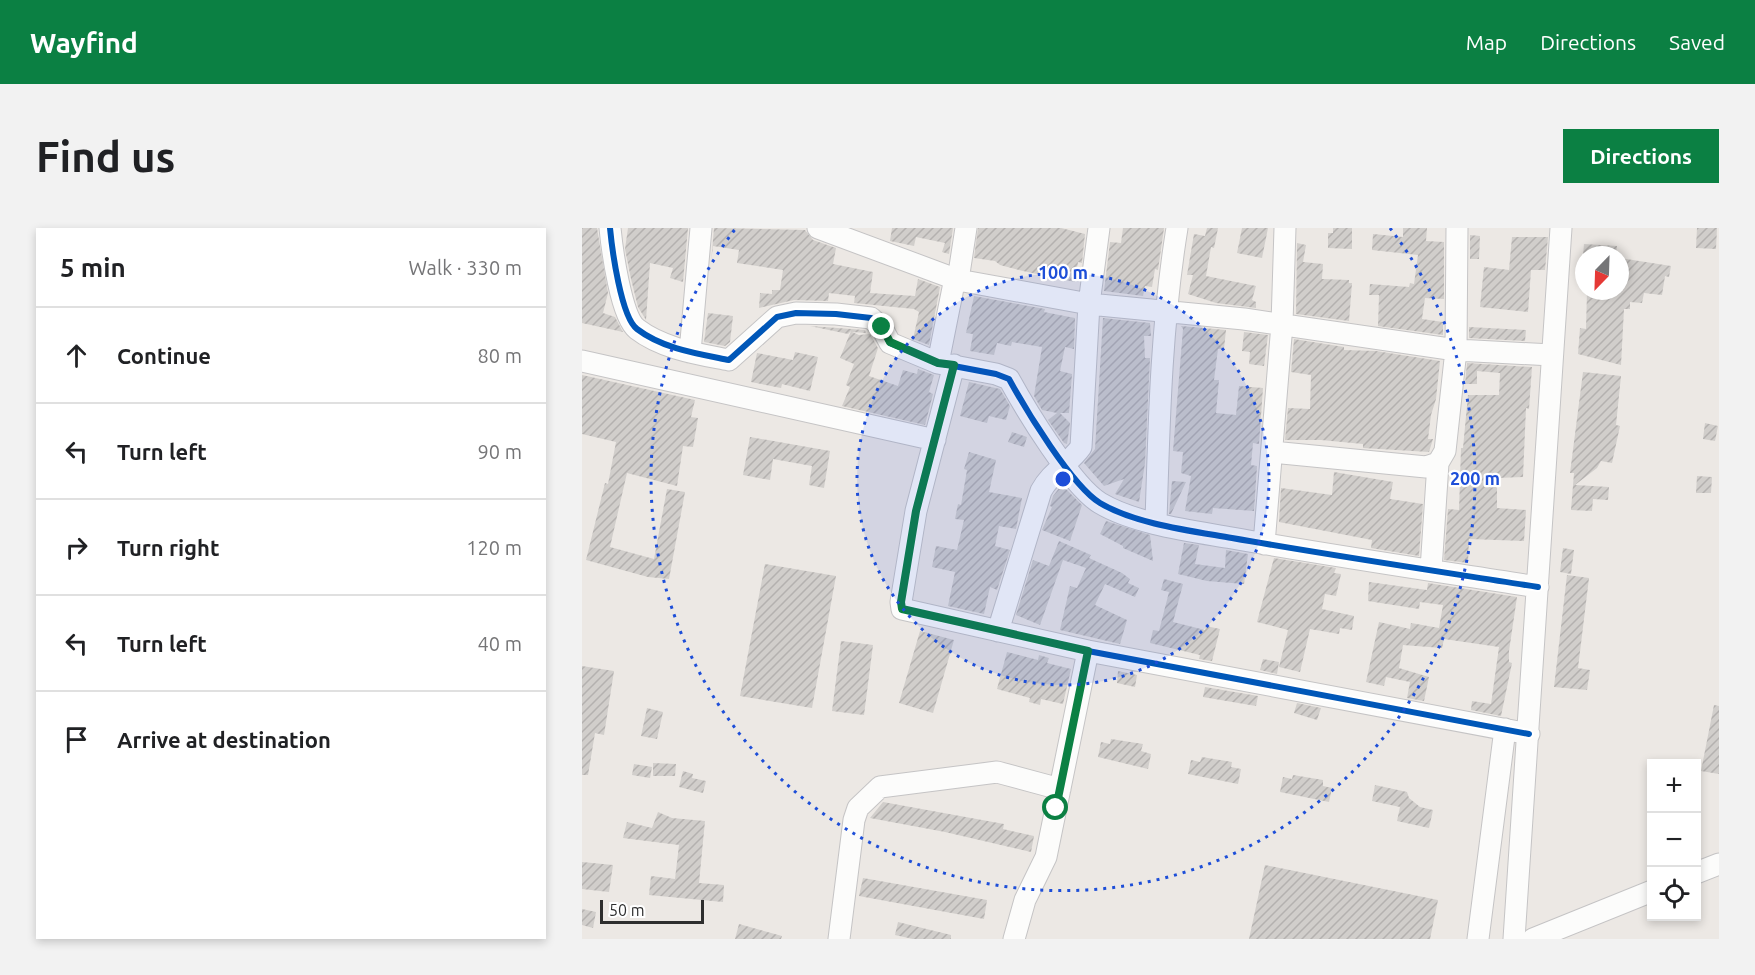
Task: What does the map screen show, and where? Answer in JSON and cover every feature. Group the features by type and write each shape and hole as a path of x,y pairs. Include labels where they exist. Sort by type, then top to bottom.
{"street":[{"path":"610,228 627,314 636,328 665,344 729,360"},
{"path":"690,352 701,228"},
{"path":"818,228 958,279 1089,304 1164,309 1456,350 1552,355"},
{"path":"966,228 958,279 954,283 935,440 916,511 901,602 902,609 1088,651 1529,734"},
{"path":"998,631 1041,491 1048,477 1063,463 1074,457 1081,447 1089,304 1099,228"},
{"path":"1156,522 1164,309 1177,228"},
{"path":"1264,544 1282,324 1285,228"},
{"path":"1431,570 1438,463 1445,451 1456,350 1457,228"},
{"path":"1514,939 1561,228"},
{"path":"723,394 729,360 777,317 796,313 871,318 882,327 890,342 946,364 996,374 1009,379 1063,463 1098,502 1115,510 1156,522 1264,544 1538,587"},
{"path":"582,362 935,440"},
{"path":"1272,452 1426,467 1438,463"},
{"path":"1014,939 1025,900 1046,857 1088,651"},
{"path":"1478,939 1505,729"},
{"path":"839,939 854,820 858,808 880,787 997,772 1060,789"},
{"path":"1701,871 1719,864"},
{"path":"1533,939 1647,893"}],"building":[{"path":"582,228 597,228 608,293 603,313 615,317 623,332 582,323"},
{"path":"628,228 688,228 683,282 670,278 673,268 650,263 646,320 638,307 625,249"},
{"path":"714,228 805,230 813,240 836,248 833,264 873,272 870,293 915,296 918,279 940,287 929,345 913,339 919,312 914,309 854,303 855,296 829,293 828,301 794,300 759,308 760,293 772,294 772,290 780,290 783,270 737,263 739,250 713,246 711,263"},
{"path":"892,228 953,228 949,254 942,252 945,243 916,237 914,246 890,241"},
{"path":"978,228 1061,228 1085,234 1082,263 1078,262 1075,282 1000,265 995,261 974,258"},
{"path":"1123,228 1164,228 1158,270 1155,269 1152,287 1145,286 1143,296 1104,291 1110,242 1121,243"},
{"path":"1207,228 1218,228 1214,248 1211,247 1206,276 1256,286 1252,300 1256,302 1256,308 1216,303 1188,294 1193,275 1187,275 1194,234 1205,236"},
{"path":"1242,228 1268,228 1262,258 1237,253"},
{"path":"1333,228 1352,228 1352,249 1328,248 1328,233 1333,233"},
{"path":"1403,228 1427,228 1426,241 1444,242 1444,299 1425,298 1422,319 1443,322 1443,335 1378,326 1379,295 1369,295 1370,284 1409,287 1410,283 1414,284 1418,255 1372,250 1373,234 1403,237"},
{"path":"1697,228 1717,228 1716,249 1696,248"},
{"path":"1470,235 1480,236 1479,259 1470,259"},
{"path":"1512,237 1548,237 1545,270 1531,270 1528,312 1480,307 1484,267 1509,270"},
{"path":"1297,243 1306,245 1303,262 1323,264 1322,279 1349,280 1349,283 1352,283 1349,321 1296,314"},
{"path":"1584,244 1617,246 1584,246"},
{"path":"1629,259 1671,266 1669,277 1665,276 1662,295 1644,293 1642,303 1630,302 1630,309 1624,309 1621,365 1578,354 1580,328 1586,329 1587,300 1629,300"},
{"path":"974,296 1045,309 1044,312 1075,318 1074,349 1065,347 1060,371 1072,374 1069,413 1060,413 1070,423 1067,444 1048,420 1057,413 1042,410 1034,396 1042,347 1012,342 1011,346 997,343 994,355 970,351 973,334 966,333"},
{"path":"708,313 733,316 730,342 725,346 704,342"},
{"path":"1103,318 1150,323 1151,336 1144,336 1145,358 1150,358 1145,463 1139,502 1115,494 1124,479 1104,486 1084,463 1095,449"},
{"path":"810,326 865,330 866,333 852,332 859,335 870,334 878,348 869,376 898,386 903,370 917,374 918,369 934,375 929,392 933,394 925,425 842,406 850,387 846,385 854,364 840,358 851,331 848,334"},
{"path":"1181,326 1226,330 1224,349 1218,349 1214,380 1219,380 1216,413 1236,415 1239,386 1263,388 1259,444 1253,443 1251,465 1257,466 1254,511 1213,508 1212,514 1185,511 1191,476 1181,473 1183,452 1173,451 1183,329"},
{"path":"1469,327 1526,330 1525,341 1469,338"},
{"path":"1244,332 1268,335 1264,366 1249,364 1250,352 1242,351"},
{"path":"1294,339 1344,347 1344,350 1376,351 1440,361 1436,399 1428,439 1433,439 1429,452 1363,448 1363,444 1321,440 1285,440 1288,408 1310,409 1311,375 1291,372"},
{"path":"795,352 818,357 810,391 782,384 781,388 751,382 757,353 793,360"},
{"path":"1467,363 1532,367 1529,409 1526,408 1523,477 1497,478 1497,508 1526,510 1524,541 1469,539 1468,563 1444,560 1448,509 1459,510 1461,448 1463,448 1468,395 1499,395 1500,373 1477,371 1477,384 1465,384"},
{"path":"1583,372 1621,376 1616,425 1620,426 1612,463 1601,461 1597,468 1575,485 1609,487 1608,500 1593,499 1592,511 1571,510 1574,473 1570,473"},
{"path":"582,375 695,400 691,417 698,418 693,447 683,446 677,486 627,473 610,547 654,559 667,489 685,492 669,579 648,577 586,560 605,483 608,484 616,442 582,434"},
{"path":"969,382 1000,389 1010,406 1006,420 989,416 987,423 960,416"},
{"path":"1705,423 1718,426 1715,441 1703,439"},
{"path":"1012,432 1027,437 1024,447 1008,442"},
{"path":"750,437 830,451 824,488 809,485 812,466 773,459 770,480 743,475"},
{"path":"969,452 996,460 989,492 1022,498 1016,529 999,526 995,546 1010,550 997,590 990,587 984,614 948,606 955,572 932,567 936,546 957,550 964,520 955,519 958,504 961,505 967,470 964,469"},
{"path":"1334,472 1393,482 1390,499 1423,504 1419,556 1371,548 1372,540 1279,522 1281,488 1332,495"},
{"path":"1697,476 1712,477 1711,493 1696,493"},
{"path":"1172,481 1186,482 1169,514"},
{"path":"1060,487 1067,490 1082,505 1070,541 1042,530 1052,507 1050,506 1053,496"},
{"path":"1106,521 1150,535 1153,561 1123,548 1100,534"},
{"path":"1059,541 1091,555 1089,558 1122,573 1130,579 1128,583 1139,588 1135,597 1105,584 1095,605 1127,620 1120,644 1060,630 1070,586 1077,588 1086,568 1063,560 1040,625 1016,615 1033,560 1049,566"},
{"path":"1184,543 1199,545 1195,564 1225,568 1226,550 1248,554 1244,584 1207,581 1178,574"},
{"path":"1563,548 1574,550 1571,574 1560,572"},
{"path":"1274,558 1336,568 1334,573 1341,574 1336,596 1325,594 1322,609 1354,616 1352,630 1340,628 1339,634 1310,629 1300,672 1279,667 1288,630 1257,622"},
{"path":"765,564 836,576 812,708 740,696"},
{"path":"1567,575 1589,578 1578,668 1590,670 1587,690 1554,687"},
{"path":"1164,579 1183,584 1173,622 1205,630 1206,626 1220,629 1212,661 1199,659 1200,655 1150,643 1153,630 1159,631 1169,592 1161,590"},
{"path":"1369,582 1427,590 1428,583 1517,597 1509,651 1509,662 1512,663 1501,716 1471,710 1472,701 1491,704 1499,647 1444,639 1442,648 1403,645 1399,668 1429,677 1424,701 1407,698 1410,682 1386,677 1384,686 1366,682 1379,622 1410,629 1411,623 1439,628 1443,605 1420,602 1419,609 1368,601"},
{"path":"920,631 954,640 933,713 899,703"},
{"path":"841,641 873,645 864,715 832,711"},
{"path":"1007,652 1038,660 1039,655 1049,658 1047,663 1071,669 1063,704 1041,699 1040,705 1029,702 1030,698 997,689"},
{"path":"1263,659 1279,662 1277,674 1260,670"},
{"path":"582,666 614,671 604,735 595,733 588,775 582,775"},
{"path":"1118,671 1137,675 1135,687 1117,683"},
{"path":"1205,687 1258,696 1256,706 1203,697"},
{"path":"1297,703 1321,708 1317,720 1294,713"},
{"path":"1714,705 1719,706 1719,774 1701,771"},
{"path":"647,708 663,712 657,739 641,736"},
{"path":"1111,739 1143,744 1141,751 1151,754 1148,769 1098,757 1101,742 1110,744"},
{"path":"1202,757 1232,762 1231,767 1241,769 1238,784 1188,774 1191,760 1200,762"},
{"path":"653,763 676,764 675,776 653,776"},
{"path":"634,764 652,767 650,778 632,775"},
{"path":"683,771 693,774 692,778 706,781 703,793 679,787"},
{"path":"1293,775 1323,780 1323,786 1332,788 1329,802 1280,792 1283,777 1292,779"},
{"path":"1375,785 1407,792 1409,798 1420,807 1433,810 1429,828 1397,821 1400,807 1372,801"},
{"path":"883,802 1004,824 1003,829 1034,836 1031,852 870,818"},
{"path":"658,812 672,818 705,821 699,883 724,885 723,902 649,895 651,876 675,879 679,845 623,838 627,822 652,828"},
{"path":"582,862 613,865 609,892 582,889"},
{"path":"1265,865 1438,900 1430,939 1249,939"},
{"path":"863,878 987,900 984,919 859,896"},
{"path":"582,909 596,912 593,928 582,925"},
{"path":"898,922 951,935 951,939 913,939 895,935"},
{"path":"739,924 782,936 781,939 735,939"}],"cycle path":[{"path":"610,228 618,282 631,322 647,336 670,346 729,360 777,317 796,313 871,318 882,328 890,343 938,363 996,374 1009,379 1038,427 1076,481 1100,503 1114,510 1182,529 1538,587"},
{"path":"954,365 916,511 901,602 902,609 1088,651 1529,734"}],"route":[{"path":"882,327 890,342 938,363 954,365 916,511 901,602 902,609 913,614 1088,651 1056,808"}]}
